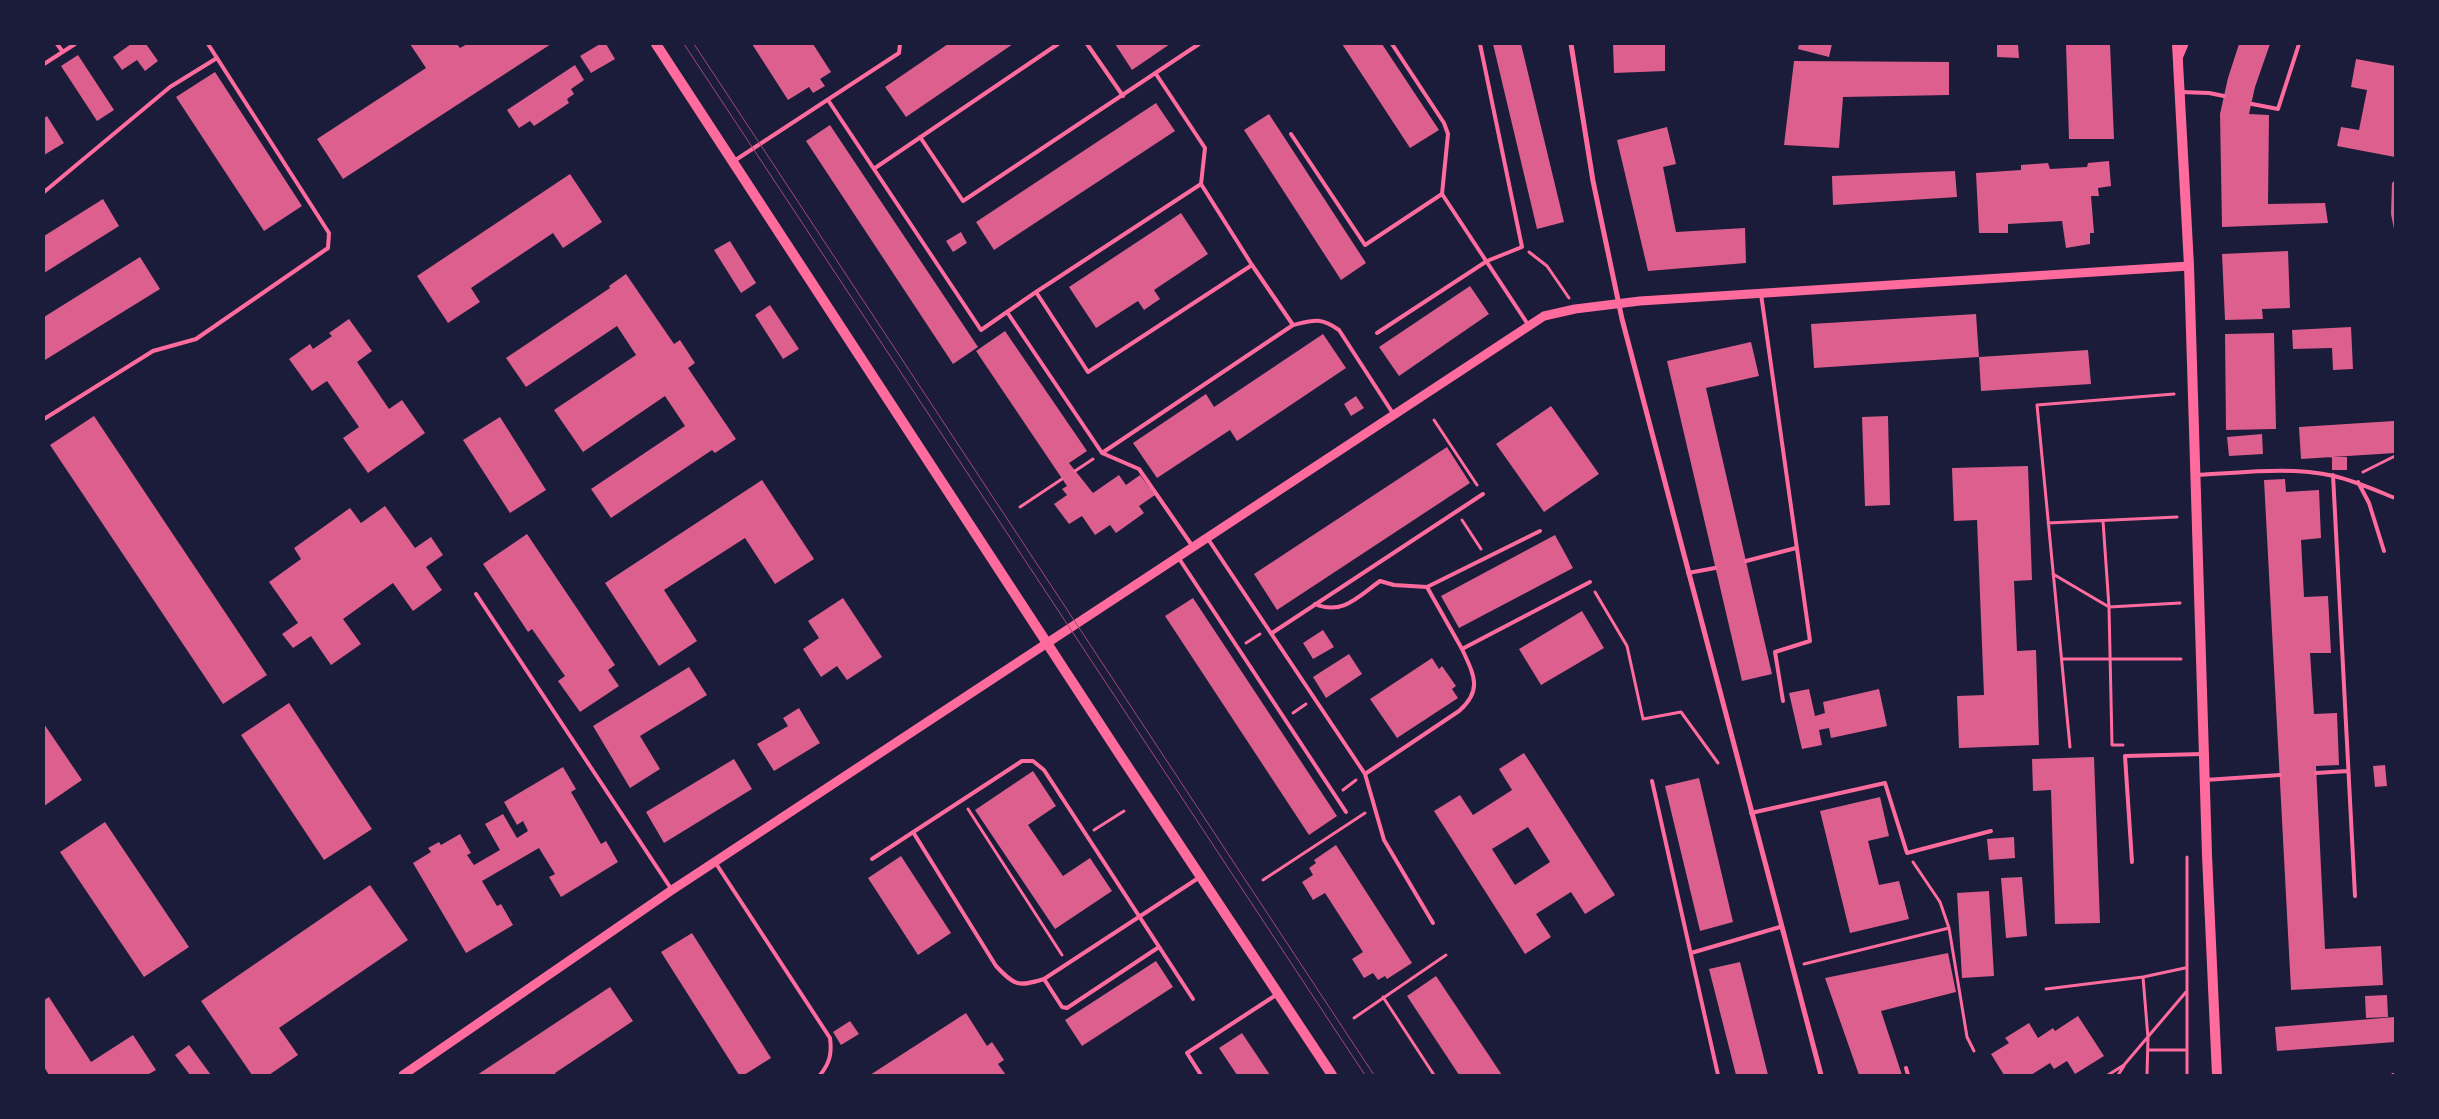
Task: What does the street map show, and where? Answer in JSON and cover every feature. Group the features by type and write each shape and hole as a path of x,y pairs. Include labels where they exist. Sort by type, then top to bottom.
{"main road":[{"path":"656,44 1332,1075"},
{"path":"2178,44 2189,266 2205,780 2217,1075"}],"street":[{"path":"1571,44 1594,181 1619,304 1780,927 1821,1075"},
{"path":"2178,58 2184,44"},
{"path":"403,1075 672,890 1544,316 1575,309 1640,301 2189,266"}],"lane":[{"path":"57,44 63,52"},
{"path":"44,64 75,44"},
{"path":"44,419 153,351 196,339 328,248 329,233 208,44"},
{"path":"734,161 899,53 900,44"},
{"path":"875,168 1058,44"},
{"path":"1087,44 1123,96"},
{"path":"920,137 963,201 1199,44"},
{"path":"1392,44 1444,123 1448,134 1442,194 1529,326"},
{"path":"1377,333 1487,261 1522,247 1480,44"},
{"path":"2252,104 2278,109 2300,44"},
{"path":"44,192 170,87 217,58"},
{"path":"1156,74 1205,148 1201,184 1252,265 1293,325"},
{"path":"2179,92 2209,93 2224,96"},
{"path":"828,100 981,330 1201,184"},
{"path":"1292,134 1365,245 1442,194"},
{"path":"1036,292 1088,372 1252,265"},
{"path":"1761,294 1810,641 1775,652 1783,701"},
{"path":"1006,312 1102,453 1139,469 1193,548"},
{"path":"1102,453 1293,325 1317,319 1329,323 1339,330 1394,415"},
{"path":"2196,475 2302,471 2358,482 2395,498"},
{"path":"2332,476 2355,896"},
{"path":"2358,482 2369,503 2384,552"},
{"path":"1272,632 1483,494"},
{"path":"1315,604 1325,608 1343,607 1380,581 1394,585 1427,587 1540,531"},
{"path":"1208,538 1365,774 1384,840 1433,923"},
{"path":"1746,561 1796,548"},
{"path":"1178,557 1346,812"},
{"path":"1688,573 1715,568"},
{"path":"1462,649 1590,582"},
{"path":"1365,774 1471,701 1475,678 1462,649 1427,587"},
{"path":"476,594 672,890"},
{"path":"2132,862 2125,756 2205,754"},
{"path":"872,859 1022,761 1033,761 1044,770 1193,998"},
{"path":"2316,773 2348,771"},
{"path":"2205,780 2280,775"},
{"path":"1652,781 1718,1075"},
{"path":"1751,813 1885,783 1907,853 1991,831"},
{"path":"914,832 996,966 1009,980 1024,985 1044,978 1067,964 1201,876"},
{"path":"715,862 830,1038 832,1051 827,1066 820,1075"},
{"path":"1690,953 1780,927"},
{"path":"1044,978 1062,1006 1067,1008 1159,947"},
{"path":"1201,1075 1187,1053 1278,994"},
{"path":"1906,1068 1908,1075"}],"path":[{"path":"1522,247 1547,266 1575,309"},
{"path":"2070,747 2037,405 2174,394"},
{"path":"1434,420 1483,494"},
{"path":"1074,471 1102,453"},
{"path":"2358,473 2366,472 2395,456"},
{"path":"1020,507 1062,479"},
{"path":"1457,511 1487,558"},
{"path":"2048,523 2177,518"},
{"path":"2103,521 2109,607 2112,745"},
{"path":"2053,574 2109,607 2180,603"},
{"path":"1590,582 1627,646 1643,720 1682,712 1718,763"},
{"path":"1238,648 1269,628"},
{"path":"2061,659 2181,659"},
{"path":"1284,719 1314,698"},
{"path":"1335,796 1365,774"},
{"path":"962,800 1067,964"},
{"path":"1263,880 1374,808"},
{"path":"1086,834 1124,812"},
{"path":"1907,853 1940,902 1949,928 1967,1037 1974,1052"},
{"path":"2187,857 2185,968 2187,1075"},
{"path":"1791,968 1949,928"},
{"path":"1354,1018 1446,955"},
{"path":"2046,988 2144,977 2185,968"},
{"path":"2144,977 2148,1038 2147,1075"},
{"path":"2118,1075 2124,1065 2186,992"},
{"path":"1383,998 1434,1075"},
{"path":"2148,1050 2186,1050"},
{"path":"2108,1075 2124,1065"}],"building":[{"path":"131,44 146,44 158,61 145,71 137,60 122,70 113,57"},
{"path":"410,44 457,44 460,48 467,44 551,44 343,179 317,139 426,68"},
{"path":"600,44 606,44 615,59 591,73 580,56"},
{"path":"752,44 813,44 831,72 820,79 825,86 813,93 809,87 788,100"},
{"path":"948,44 1013,44 906,117 885,87"},
{"path":"1115,44 1170,44 1132,70"},
{"path":"1342,44 1382,44 1439,130 1410,148"},
{"path":"1493,44 1521,44 1564,222 1537,229"},
{"path":"1613,44 1665,44 1665,71 1614,73"},
{"path":"1799,44 1832,44 1829,57 1798,49"},
{"path":"1997,44 2018,44 2019,58 1997,57"},
{"path":"2066,44 2110,44 2114,139 2069,139"},
{"path":"2239,44 2270,44 2255,87 2249,114 2269,115 2268,204 2325,203 2328,223 2222,227 2220,114 2228,78"},
{"path":"78,55 114,110 97,121 61,66"},
{"path":"2356,59 2395,66 2395,157 2337,146 2341,127 2359,130 2367,90 2351,87"},
{"path":"1794,61 1949,62 1949,95 1843,97 1839,148 1784,145"},
{"path":"575,65 584,80 571,89 574,94 567,99 569,103 534,126 530,121 519,128 507,110"},
{"path":"215,72 302,206 264,231 176,97"},
{"path":"1156,103 1175,131 994,250 976,222"},
{"path":"1269,114 1366,263 1341,280 1244,130"},
{"path":"47,116 64,143 44,155 44,118"},
{"path":"830,125 978,347 953,364 806,141"},
{"path":"1667,127 1676,164 1663,167 1676,232 1745,228 1746,263 1648,271 1617,140"},
{"path":"2109,161 2111,186 2098,188 2099,196 2091,196 2094,233 2090,233 2090,244 2066,248 2062,221 2008,224 2008,233 1979,233 1976,173 2021,170 2021,165 2048,163 2050,169 2087,167 2088,163"},
{"path":"1955,171 1957,197 1833,205 1832,176"},
{"path":"570,174 602,222 563,248 553,233 471,288 480,302 448,323 417,276"},
{"path":"2395,180 2394,229 2391,214 2392,183"},
{"path":"103,199 119,226 44,273 44,236"},
{"path":"1181,213 1208,254 1154,290 1160,299 1144,310 1138,301 1096,328 1069,287"},
{"path":"961,232 967,243 953,252 946,241"},
{"path":"730,241 756,283 741,293 714,250"},
{"path":"2288,251 2290,308 2262,309 2263,319 2225,320 2222,254"},
{"path":"140,257 160,289 45,360 44,317"},
{"path":"626,274 674,344 680,340 695,363 688,368 736,439 715,453 712,450 611,518 591,489 685,426 665,396 583,452 554,410 636,355 617,326 526,387 506,358 610,288 609,286"},
{"path":"1470,286 1489,314 1399,376 1379,347"},
{"path":"770,305 799,349 783,359 755,315"},
{"path":"1976,314 1979,357 1814,368 1811,324"},
{"path":"349,319 372,351 357,362 389,409 402,400 425,433 368,473 343,438 359,427 327,381 312,391 289,359 310,344 313,349 332,336 329,333"},
{"path":"2351,327 2353,369 2333,370 2332,348 2293,349 2292,330"},
{"path":"1005,331 1087,451 1069,463 1093,493 1119,475 1126,485 1140,475 1155,495 1139,506 1144,513 1116,533 1110,525 1095,535 1082,516 1069,524 1054,504 1067,495 1062,489 1067,486 976,351"},
{"path":"2274,333 2276,429 2226,430 2225,334"},
{"path":"1323,334 1346,368 1237,441 1230,430 1157,478 1133,443 1206,394 1214,407"},
{"path":"1751,342 1759,376 1706,388 1772,674 1742,681 1667,361"},
{"path":"2088,350 2091,384 1981,391 1979,357"},
{"path":"1356,396 1364,408 1351,416 1344,404"},
{"path":"1551,406 1599,474 1544,512 1496,444"},
{"path":"94,416 267,675 223,704 50,445"},
{"path":"1888,416 1890,505 1865,506 1862,417"},
{"path":"500,417 546,490 510,513 463,440"},
{"path":"2394,421 2395,453 2301,459 2299,427"},
{"path":"2262,434 2263,454 2229,456 2227,437"},
{"path":"1447,447 1470,483 1277,610 1254,574"},
{"path":"2332,457 2347,457 2347,470 2332,470"},
{"path":"2028,466 2032,580 2014,581 2017,651 2036,650 2039,745 1959,748 1957,696 1984,695 1977,520 1954,521 1952,468"},
{"path":"2285,479 2286,492 2319,490 2321,538 2301,540 2304,597 2328,596 2331,653 2310,653 2314,714 2337,713 2339,765 2316,766 2325,949 2381,946 2383,985 2291,990 2264,480"},
{"path":"762,480 814,559 775,584 745,538 664,590 697,641 659,666 605,583"},
{"path":"385,506 415,548 431,537 443,555 426,567 442,590 413,611 393,583 343,619 361,644 331,665 311,636 293,648 282,634 298,623 269,582 301,559 294,548 350,508 361,523"},
{"path":"527,534 615,665 608,670 619,686 580,712 558,681 565,676 532,629 528,632 483,564"},
{"path":"1555,535 1573,568 1459,628 1441,596"},
{"path":"843,598 882,657 847,680 837,666 821,677 803,649 819,638 808,621"},
{"path":"1193,598 1337,816 1309,835 1165,616"},
{"path":"1582,611 1604,648 1541,685 1519,649"},
{"path":"1323,630 1334,647 1313,659 1303,643"},
{"path":"1349,654 1362,674 1326,698 1313,677"},
{"path":"1432,658 1439,669 1442,666 1456,686 1452,689 1458,698 1397,738 1370,699"},
{"path":"689,667 707,695 640,736 660,769 630,788 593,726"},
{"path":"1809,689 1815,716 1825,713 1823,702 1879,689 1887,726 1831,738 1829,728 1819,730 1822,745 1802,749 1789,693"},
{"path":"289,703 372,829 324,860 241,735"},
{"path":"799,708 820,743 774,771 757,744 788,726 783,718"},
{"path":"44,724 82,780 44,806"},
{"path":"1524,753 1615,895 1585,914 1571,892 1536,914 1551,937 1525,954 1434,811 1460,795 1473,815 1512,790 1499,769","holes":["1528,827 1550,862 1515,885 1492,849"]},
{"path":"2094,757 2100,923 2055,924 2051,790 2033,791 2032,759"},
{"path":"734,759 752,789 664,843 646,812"},
{"path":"2385,765 2387,786 2375,787 2373,766"},
{"path":"563,767 576,789 571,792 601,844 606,841 618,862 561,897 549,877 555,874 539,848 482,881 497,906 501,904 513,925 466,953 413,863 431,852 428,848 439,842 441,845 460,834 471,853 467,855 474,865 500,850 485,824 503,814 517,838 528,831 523,821 517,825 504,802"},
{"path":"1033,771 1056,806 1028,825 1063,876 1090,858 1112,891 1055,929 975,810"},
{"path":"1699,778 1733,922 1700,931 1665,786"},
{"path":"1880,797 1889,836 1868,841 1879,885 1899,881 1909,919 1850,933 1820,811"},
{"path":"105,822 189,947 144,977 60,852"},
{"path":"2014,837 2015,858 1989,860 1987,839"},
{"path":"1336,845 1412,963 1387,979 1385,976 1378,980 1373,973 1364,978 1352,959 1363,952 1325,893 1313,900 1302,882 1313,875 1309,868 1316,863 1314,860"},
{"path":"901,856 951,933 918,955 868,878"},
{"path":"2022,877 2027,936 2006,938 2001,878"},
{"path":"370,885 408,940 279,1028 298,1055 269,1075 252,1075 201,1001"},
{"path":"1989,891 1994,976 1962,978 1957,893"},
{"path":"692,933 771,1058 744,1075 739,1075 661,952"},
{"path":"1948,953 1956,992 1881,1011 1902,1075 1859,1075 1825,978"},
{"path":"1156,961 1173,987 1082,1046 1065,1020"},
{"path":"1740,962 1768,1075 1736,1075 1709,969"},
{"path":"1436,976 1502,1075 1459,1075 1407,996"},
{"path":"610,987 633,1021 555,1073 557,1075 477,1075"},
{"path":"2387,995 2388,1017 2366,1018 2365,996"},
{"path":"49,997 91,1062 133,1035 156,1070 147,1075 49,1075 44,1067 44,1000"},
{"path":"966,1013 987,1046 992,1042 1004,1060 998,1064 1006,1075 870,1075"},
{"path":"2078,1016 2104,1056 2075,1074 2067,1061 2054,1069 2050,1063 2031,1075 2004,1075 1991,1054 2009,1043 2005,1038 2029,1023 2038,1038 2053,1028 2055,1031"},
{"path":"2395,1017 2395,1042 2277,1051 2275,1027"},
{"path":"850,1021 859,1034 841,1045 833,1032"},
{"path":"1242,1033 1270,1075 1237,1075 1219,1048"},
{"path":"189,1045 211,1075 190,1075 175,1055"}],"tram line":[{"path":"684,44 1365,1075"},
{"path":"694,44 1374,1075"}]}
